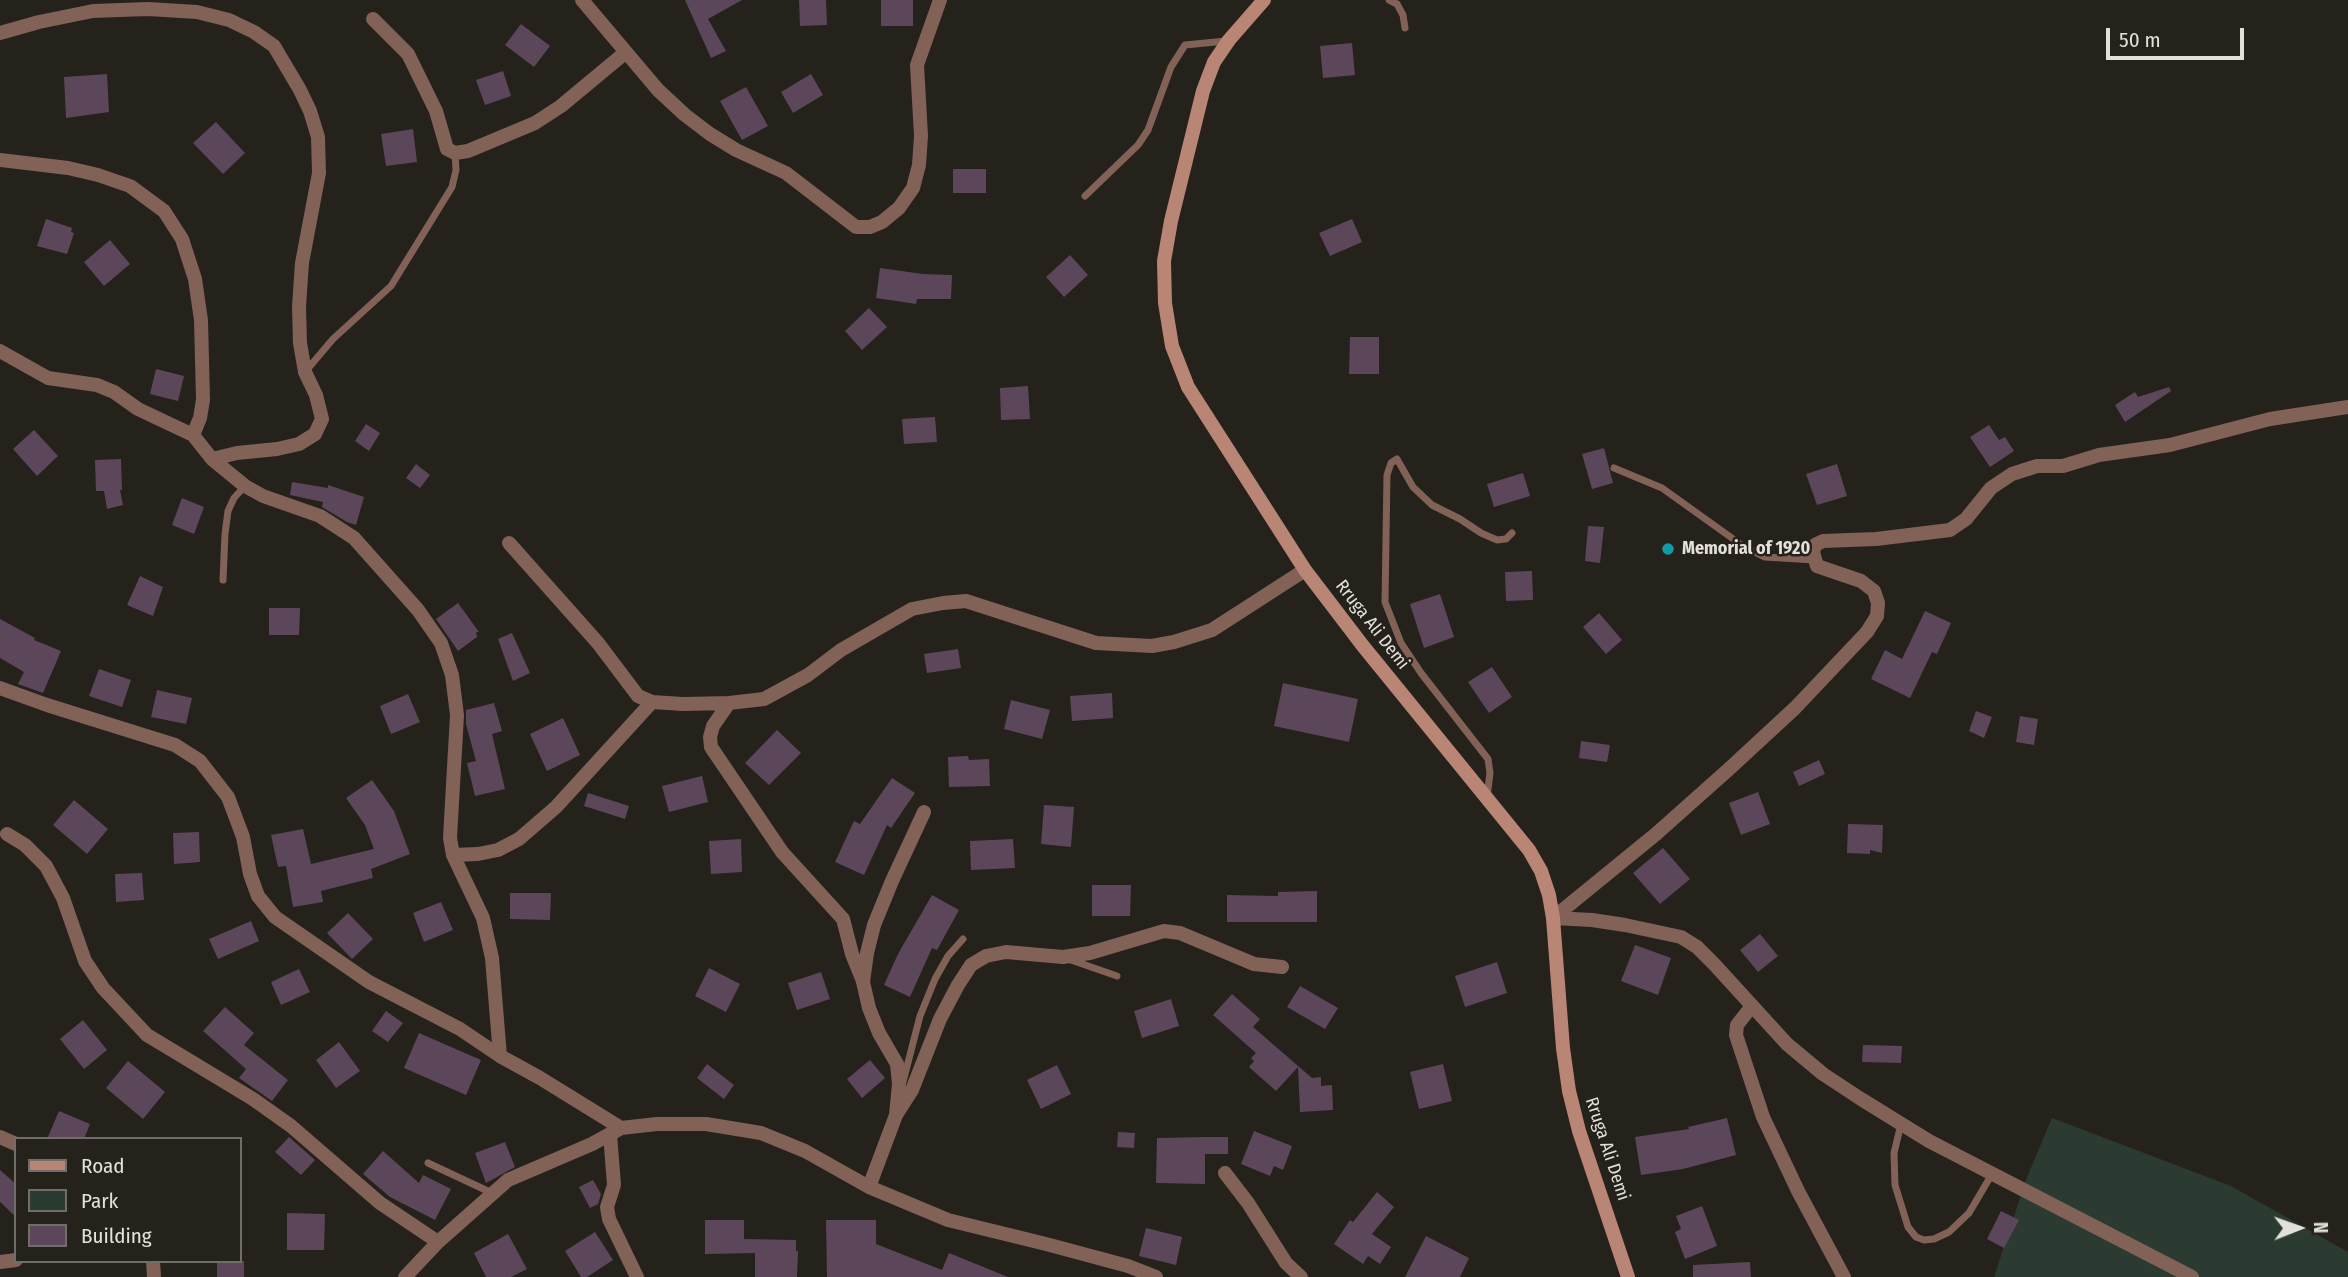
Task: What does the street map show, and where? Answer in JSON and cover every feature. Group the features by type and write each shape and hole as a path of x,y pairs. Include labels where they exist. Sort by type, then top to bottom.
{"main road":[{"name":"Rruga Ali Demi","path":"1264,0 1229,40 1214,62 1203,91 1181,177 1164,261 1165,303 1172,346 1188,387 1305,570 1363,646 1529,850 1541,871 1553,918 1569,1091 1579,1131 1628,1277"}],"street":[{"path":"582,0 658,90 710,134 736,150 786,173 856,228 870,228 882,222 900,208 913,188 919,165 921,136 917,65 940,0"},
{"path":"0,33 93,11 148,9 197,12 229,20 254,32 274,46 300,90 318,137 319,173 302,263 300,343 305,372 316,395 322,419 315,434 299,444 212,459"},
{"path":"373,19 408,54 436,111 447,149 455,153 468,151 491,139 515,133 535,123 561,106 626,52"},
{"path":"0,160 68,168 98,175 130,186 164,211 182,239 195,279 201,320 203,400 193,435"},
{"path":"0,351 48,378 97,385 114,392 138,409 193,435 212,459 245,486 263,496 320,516 354,538 418,610 441,643 452,675 457,715 450,838 453,855 483,918 492,958 500,1056"},
{"path":"1553,918 1656,834 1729,769 1795,708 1867,632 1877,617 1878,603 1874,591 1861,581 1816,566 1815,545 1824,541 1876,539 1950,530 1966,519 1991,488 2012,474 2038,466 2063,466 2099,455 2170,445 2270,419 2348,407"},
{"path":"509,543 598,643 638,696 652,702 729,703 764,699 808,676 841,650 912,609 943,603 967,601 1096,643 1152,646 1174,642 1212,630 1305,570"},
{"path":"0,688 175,745 200,761 228,797 243,837 250,874 258,896 275,917 369,982 460,1029 500,1056 540,1078 616,1131"},
{"path":"453,855 498,850 519,839 556,807 652,702"},
{"path":"729,703 713,726 711,747 782,852 843,919 869,1008 879,1033 897,1064 899,1084 896,1115"},
{"path":"863,982 874,925 924,812"},
{"path":"6,834 25,845 46,866 63,898 85,961 103,988 147,1035 253,1099 291,1126 380,1203 438,1242"},
{"path":"1553,918 1592,920 1681,937 1697,947 1787,1044 1823,1074 1928,1141 2192,1277"},
{"path":"869,1187 896,1115 912,1090 940,1019 971,965 986,956 1006,952 1063,957 1090,953 1164,932 1181,933 1254,964 1282,967"},
{"path":"1752,1006 1737,1025 1736,1035 1763,1117 1798,1191 1844,1277"},
{"path":"405,1277 438,1242 508,1180 616,1131 657,1124 706,1124 761,1133 805,1151 869,1187 948,1220 1128,1266 1156,1277"},
{"path":"616,1131 614,1185 607,1207 609,1219 637,1277"},
{"path":"1225,1173 1248,1203 1286,1263 1301,1277"}],"lane":[{"path":"1389,0 1397,4 1403,15 1405,28"},
{"path":"1085,197 1138,145 1148,130 1171,67 1185,45 1229,40"},
{"path":"305,372 333,339 391,286 452,187 456,170 455,153"},
{"path":"1487,797 1490,773 1488,759 1401,643 1385,602 1387,475 1391,463 1397,459 1413,487 1432,505 1497,540 1506,539 1512,533"},
{"path":"1614,468 1662,488 1743,546 1765,556 1814,560"},
{"path":"223,580 228,511 234,498 245,486"},
{"path":"896,1115 920,1016 941,967 963,939"},
{"path":"1063,957 1117,976"},
{"path":"1901,1124 1894,1153 1895,1185 1908,1227 1916,1237 1934,1239 1949,1233 1969,1213 1992,1174"},
{"path":"428,1163 492,1193"}],"green space":[{"path":"2052,1118 2231,1186 2348,1252 2348,1277 1994,1277 2027,1177"}],"building":[{"path":"685,0 742,0 708,19 726,51 711,58"},
{"path":"799,0 826,0 827,25 800,26"},
{"path":"881,0 913,0 913,26 881,26"},
{"path":"521,24 550,46 534,67 505,45"},
{"path":"1352,43 1355,75 1323,78 1320,46"},
{"path":"503,71 511,96 485,105 476,80"},
{"path":"107,74 109,112 66,118 64,77"},
{"path":"811,74 823,95 793,113 781,92"},
{"path":"746,87 768,126 742,140 720,101"},
{"path":"216,122 245,153 223,174 193,143"},
{"path":"413,129 417,162 386,166 381,134"},
{"path":"953,169 986,169 986,193 953,193"},
{"path":"46,219 72,228 71,232 74,233 67,254 37,246"},
{"path":"1352,219 1362,242 1330,256 1319,233"},
{"path":"110,240 130,264 104,286 84,262"},
{"path":"1070,255 1088,275 1064,297 1046,277"},
{"path":"880,268 952,275 951,299 917,299 916,304 876,298"},
{"path":"869,308 887,327 862,350 845,331"},
{"path":"1350,337 1379,337 1379,374 1349,374"},
{"path":"156,369 184,376 178,401 150,394"},
{"path":"1028,386 1030,419 1001,420 1000,388"},
{"path":"2169,387 2171,391 2125,422 2115,405 2135,392 2138,397"},
{"path":"935,417 937,442 904,444 902,419"},
{"path":"366,424 380,433 369,451 355,441"},
{"path":"1989,425 1999,440 2005,437 2014,451 1990,467 1970,437"},
{"path":"34,430 58,456 37,476 13,449"},
{"path":"1604,448 1613,483 1592,489 1582,454"},
{"path":"121,459 120,490 123,505 107,509 104,491 96,491 95,460"},
{"path":"416,464 430,475 420,488 406,478"},
{"path":"1837,464 1847,496 1817,505 1806,474"},
{"path":"1523,473 1530,496 1494,507 1487,484"},
{"path":"292,482 328,488 328,485 364,497 356,525 322,507 323,502 290,495"},
{"path":"182,498 204,507 194,534 172,525"},
{"path":"1588,526 1604,527 1600,563 1585,561"},
{"path":"1532,571 1533,600 1506,601 1505,572"},
{"path":"140,576 163,587 153,616 127,605"},
{"path":"1440,594 1454,637 1424,648 1410,604"},
{"path":"458,603 479,632 476,632 477,637 458,651 436,619"},
{"path":"269,608 300,608 299,635 269,635"},
{"path":"1925,611 1951,623 1937,654 1932,652 1910,698 1871,679 1885,650 1902,659"},
{"path":"1599,613 1622,640 1606,654 1583,627"},
{"path":"0,619 35,638 34,640 61,651 43,693 18,684 24,672 0,658"},
{"path":"512,633 530,673 513,681 498,639"},
{"path":"958,649 961,668 927,673 924,654"},
{"path":"1492,667 1512,697 1489,713 1468,682"},
{"path":"99,669 131,680 122,707 89,696"},
{"path":"1283,683 1358,699 1349,742 1274,726"},
{"path":"157,690 192,698 186,724 151,717"},
{"path":"1112,693 1113,718 1072,721 1070,696"},
{"path":"408,694 420,722 391,734 380,706"},
{"path":"1011,700 1050,710 1042,739 1004,729"},
{"path":"494,703 502,731 492,734 505,789 475,796 467,763 476,761 466,724 466,710"},
{"path":"1976,711 1992,717 1984,738 1969,731"},
{"path":"2020,716 2038,719 2034,745 2016,742"},
{"path":"563,718 580,755 547,771 530,734"},
{"path":"777,730 801,753 769,785 745,763"},
{"path":"1581,741 1610,745 1607,762 1579,758"},
{"path":"968,756 969,760 989,759 990,786 949,787 948,757"},
{"path":"1819,760 1825,774 1799,786 1793,772"},
{"path":"702,776 708,802 669,812 662,786"},
{"path":"892,778 915,793 891,828 887,825 864,875 835,862 854,821 860,824"},
{"path":"372,780 394,811 410,854 371,869 373,878 321,891 323,902 293,907 286,866 278,867 271,835 303,829 311,864 374,849 365,825 346,798"},
{"path":"1758,792 1770,824 1741,835 1729,803"},
{"path":"588,793 629,806 625,819 584,806"},
{"path":"74,800 108,829 87,854 53,825"},
{"path":"1044,805 1074,807 1071,847 1041,844"},
{"path":"1848,824 1883,825 1882,853 1870,850 1870,854 1847,853"},
{"path":"199,832 200,862 174,864 173,833"},
{"path":"741,839 742,872 711,874 709,841"},
{"path":"1013,839 1015,868 971,870 970,841"},
{"path":"1663,848 1690,879 1660,904 1633,873"},
{"path":"142,873 144,900 116,902 115,874"},
{"path":"1092,885 1131,885 1130,916 1092,916"},
{"path":"1317,891 1317,922 1227,922 1227,895 1278,896 1278,892"},
{"path":"510,893 551,893 550,920 510,919"},
{"path":"932,895 959,910 937,950 932,948 910,997 884,985 898,954"},
{"path":"441,902 453,930 424,942 413,913"},
{"path":"348,913 373,939 352,959 327,933"},
{"path":"251,921 259,941 218,959 209,939"},
{"path":"1760,934 1778,956 1758,972 1740,950"},
{"path":"1635,945 1671,958 1658,995 1621,981"},
{"path":"1497,962 1507,993 1465,1007 1455,976"},
{"path":"709,968 740,984 726,1012 695,996"},
{"path":"299,969 310,992 281,1005 271,982"},
{"path":"821,972 830,999 797,1010 788,983"},
{"path":"1300,986 1338,1008 1325,1029 1287,1007"},
{"path":"1232,994 1260,1019 1253,1027 1312,1078 1321,1077 1321,1086 1332,1085 1333,1110 1300,1112 1298,1067 1276,1091 1249,1067 1254,1061 1251,1058 1256,1053 1213,1015"},
{"path":"1171,999 1179,1026 1142,1038 1134,1011"},
{"path":"225,1007 254,1033 244,1045 288,1080 272,1101 239,1078 246,1069 203,1031"},
{"path":"386,1011 403,1023 388,1042 372,1031"},
{"path":"83,1020 107,1050 84,1069 60,1039"},
{"path":"419,1033 481,1060 466,1095 404,1068"},
{"path":"339,1042 360,1071 336,1088 316,1060"},
{"path":"1863,1045 1902,1046 1901,1063 1862,1062"},
{"path":"870,1060 885,1078 862,1098 847,1079"},
{"path":"128,1061 165,1092 143,1119 106,1088"},
{"path":"707,1064 734,1085 724,1099 697,1078"},
{"path":"1443,1064 1452,1101 1419,1109 1410,1072"},
{"path":"1057,1065 1071,1094 1041,1109 1027,1080"},
{"path":"59,1111 90,1124 85,1137 48,1137"},
{"path":"1727,1118 1736,1155 1683,1169 1641,1175 1635,1137 1689,1129 1688,1127"},
{"path":"1254,1131 1292,1146 1283,1170 1274,1166 1270,1176 1241,1164"},
{"path":"1118,1132 1135,1133 1134,1148 1117,1147"},
{"path":"289,1137 315,1160 301,1175 275,1152"},
{"path":"1228,1137 1228,1154 1205,1154 1205,1184 1156,1183 1157,1138"},
{"path":"505,1142 515,1167 486,1183 475,1153"},
{"path":"383,1151 419,1183 423,1175 451,1189 435,1220 390,1197 363,1174"},
{"path":"0,1170 14,1182 14,1215 0,1202"},
{"path":"593,1180 601,1194 598,1204 590,1208 579,1187"},
{"path":"1377,1192 1394,1207 1372,1234 1391,1247 1380,1264 1368,1256 1363,1264 1334,1244 1350,1220 1353,1222"},
{"path":"1702,1206 1717,1246 1685,1259 1675,1232 1681,1229 1676,1216"},
{"path":"2001,1211 2019,1220 2004,1248 1987,1239"},
{"path":"287,1213 325,1214 324,1250 287,1250"},
{"path":"705,1220 744,1220 744,1239 796,1240 797,1277 755,1277 755,1253 705,1254"},
{"path":"826,1220 876,1220 876,1244 942,1270 949,1253 1008,1277 827,1277"},
{"path":"1146,1228 1182,1237 1176,1265 1139,1256"},
{"path":"595,1232 613,1260 587,1277 581,1277 565,1251"},
{"path":"508,1234 527,1269 511,1277 486,1277 474,1253"},
{"path":"1426,1236 1469,1258 1460,1277 1405,1277"},
{"path":"244,1261 244,1277 217,1277 217,1263"},
{"path":"1750,1262 1751,1277 1693,1277 1693,1265"}],"place":[{"name":"Memorial of 1920","path":"1668,549"}]}
